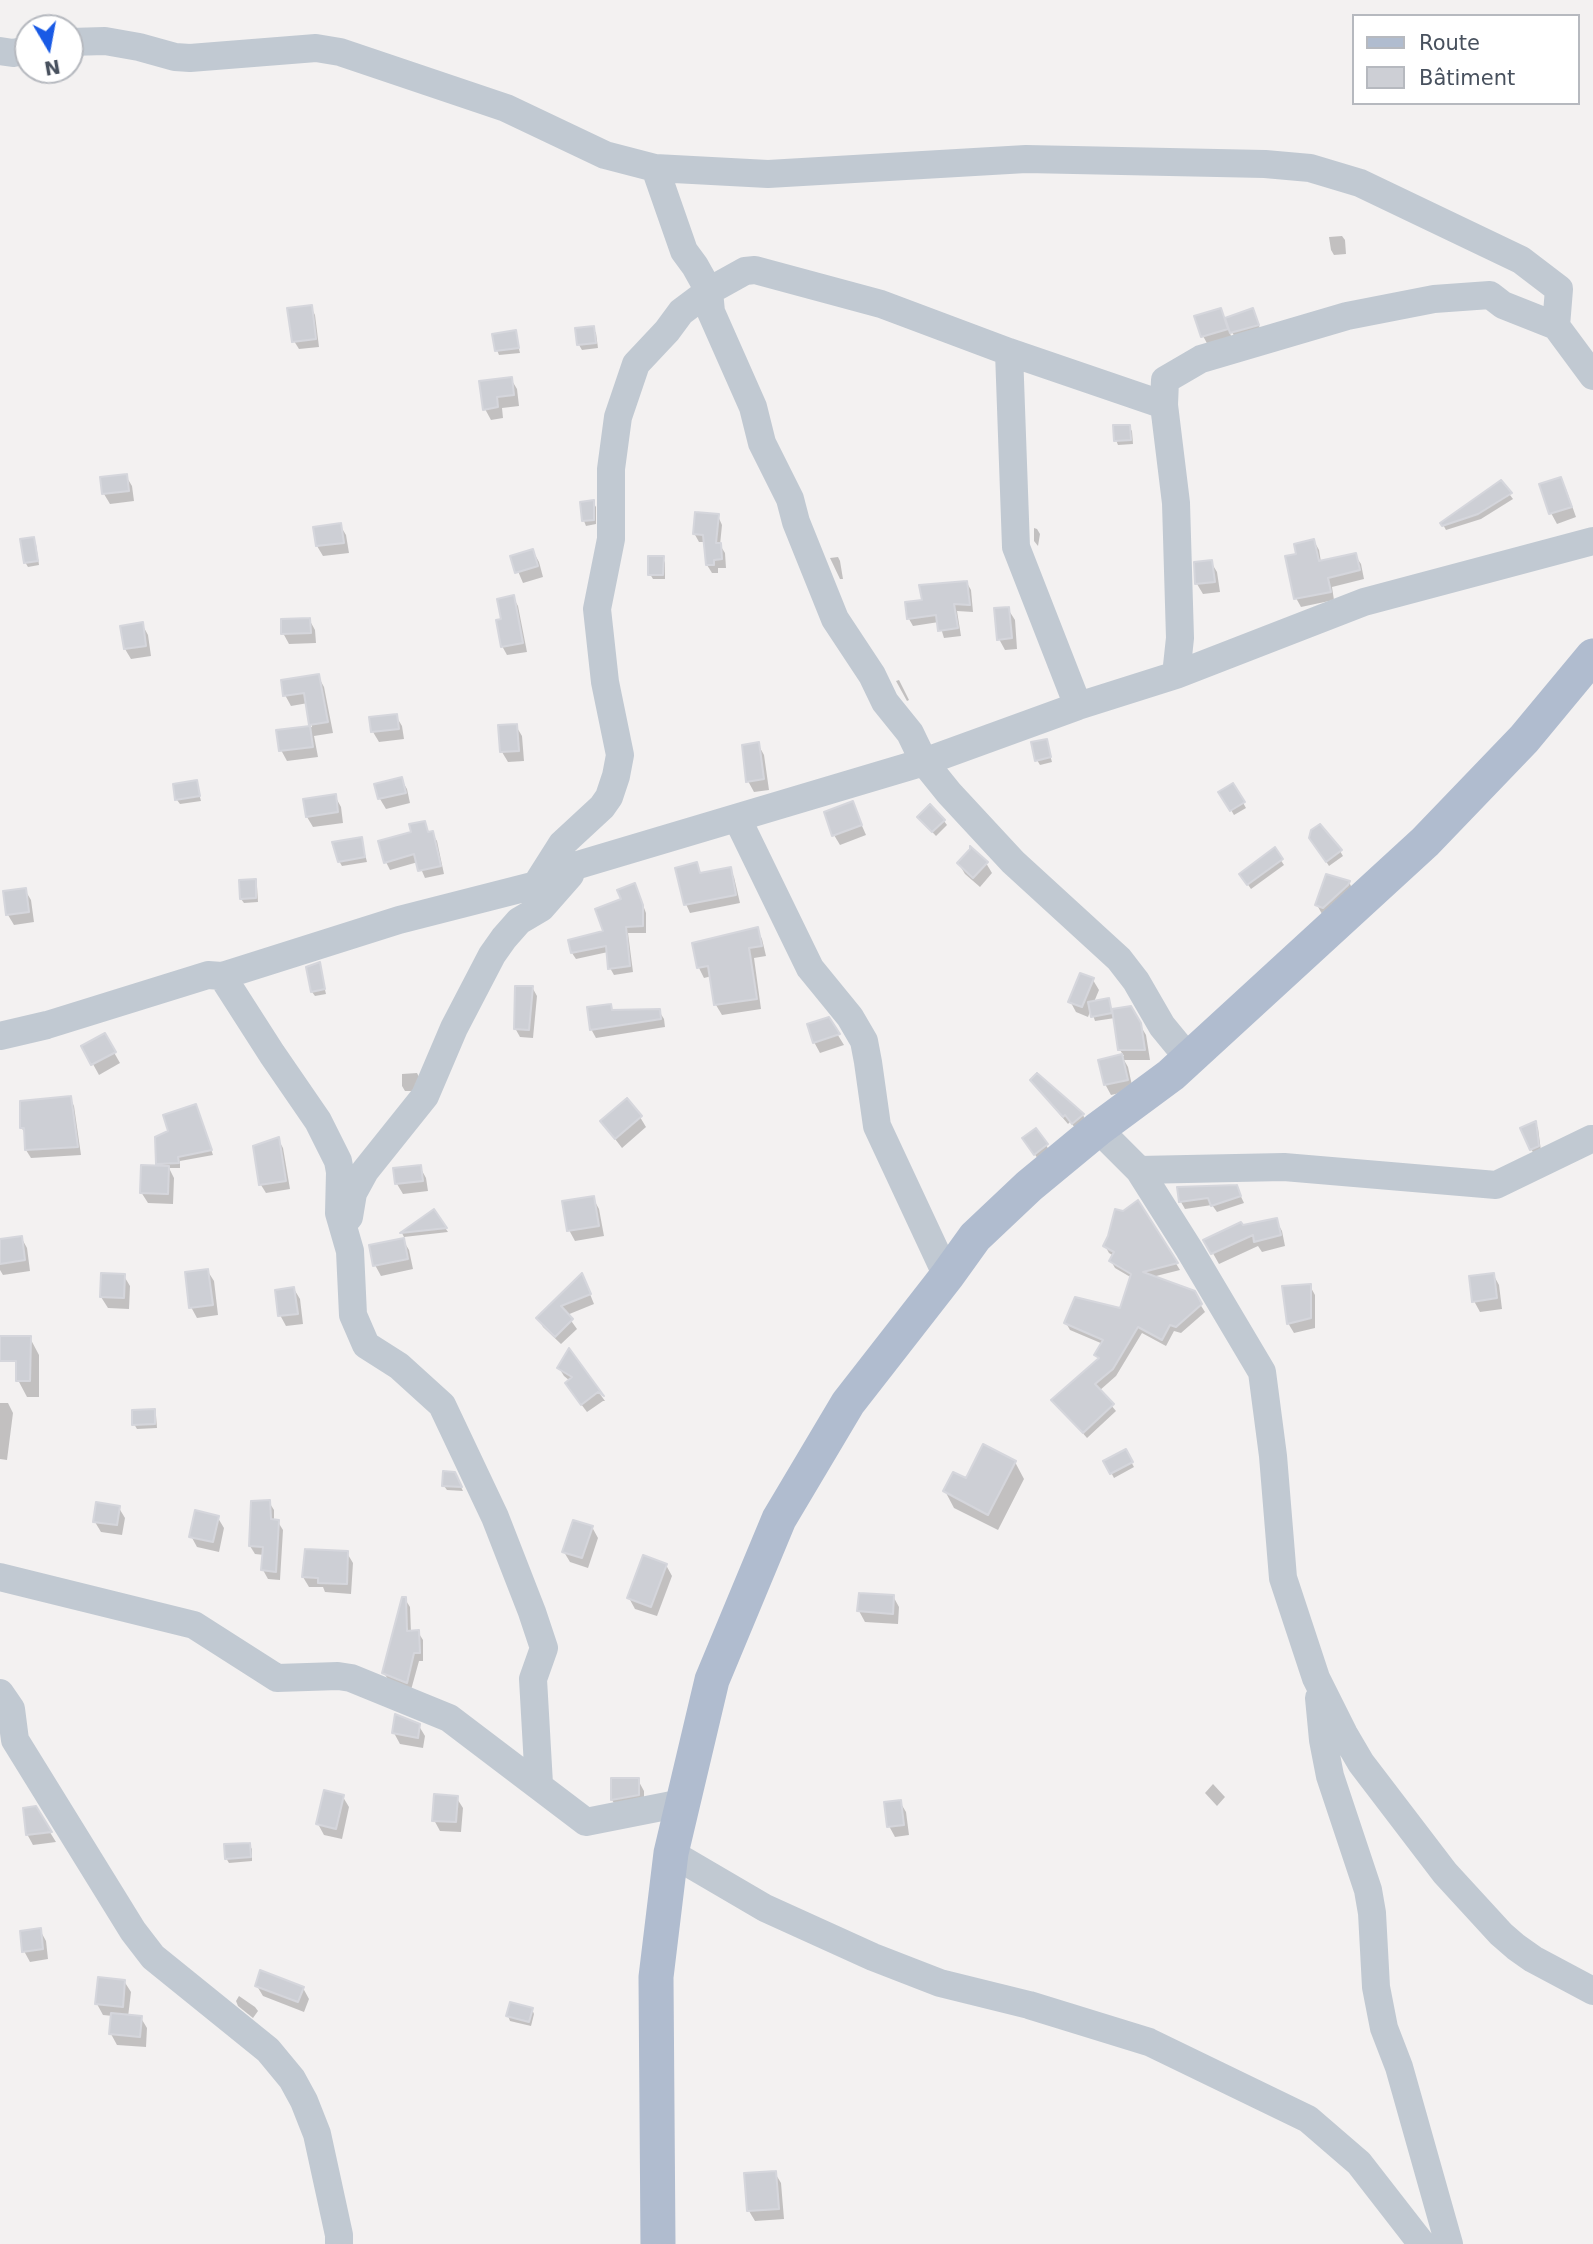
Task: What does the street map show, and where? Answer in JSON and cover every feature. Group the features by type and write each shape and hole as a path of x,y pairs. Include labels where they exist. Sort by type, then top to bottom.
{"main road":[{"path":"658,2244 656,1977 671,1853 712,1680 779,1519 848,1403 975,1237 1029,1186 1097,1129 1171,1074 1425,842 1524,738 1593,656"}],"street":[{"path":"84,42 105,41 190,58 316,48 340,52 506,108 605,155 654,168 768,174 1026,159 1265,164 1310,168 1360,183 1521,260 1559,289 1556,326"},
{"path":"654,168 684,251 709,290 711,312 753,407 762,443 790,499 796,522 835,619 872,675 885,702 910,733 924,762 949,793 1013,862 1119,959 1136,981 1162,1026 1185,1054 1171,1074"},
{"path":"537,886 562,844 602,807 612,787 620,755 605,682 597,624 597,609 611,539 611,469 618,417 636,364 681,312 709,290 737,274 754,270 881,304 1009,352 1164,405"},
{"path":"1176,675 1180,638 1176,503 1164,405 1165,380 1201,359 1347,316 1434,299 1490,295 1503,305 1556,326 1593,376"},
{"path":"1009,352 1016,547 1078,706"},
{"path":"0,1035 47,1025 208,975 222,976 399,920 537,886 579,865 924,762 1078,706 1176,675 1364,602 1593,541"},
{"path":"731,819 810,968 850,1017 863,1041 869,1062 877,1126 947,1276"},
{"path":"345,1234 354,1193 365,1171 425,1096 454,1028 492,955 519,921 541,908 579,865"},
{"path":"222,976 318,1121 338,1161 339,1213 350,1251 353,1315 366,1345 399,1366 442,1405 495,1517 544,1648 533,1679 539,1784"},
{"path":"1097,1129 1139,1170 1262,1372 1273,1456 1283,1578 1316,1678 1362,1763 1445,1873 1516,1947 1593,1992"},
{"path":"1139,1170 1284,1167 1496,1185 1591,1139"},
{"path":"0,1577 194,1625 277,1678 351,1678 449,1718 586,1822 682,1803"},
{"path":"1316,1678 1330,1776 1368,1890 1376,1987 1384,2028 1399,2067 1450,2244"},
{"path":"0,1693 11,1709 15,1740 133,1931 153,1957 268,2050 292,2079 317,2134 340,2235 339,2244"},
{"path":"671,1853 765,1908 873,1957 940,1983 1029,2005 1149,2042 1308,2119 1359,2162 1422,2244"}],"building":[{"path":"312,305 316,339 292,342 287,308"},
{"path":"1221,308 1228,329 1201,337 1194,316"},
{"path":"1253,308 1259,325 1230,333 1225,318"},
{"path":"594,326 596,343 577,345 575,328"},
{"path":"516,330 519,348 495,351 492,334"},
{"path":"512,377 514,395 497,397 498,407 483,410 479,381"},
{"path":"1113,425 1130,425 1131,440 1114,441"},
{"path":"127,474 129,491 102,494 100,477"},
{"path":"1561,477 1572,507 1549,514 1539,484"},
{"path":"1501,480 1512,493 1478,514 1442,526 1440,523"},
{"path":"594,500 594,520 582,521 580,502"},
{"path":"695,512 719,514 716,543 721,543 722,559 714,560 714,565 706,565 703,535 693,534"},
{"path":"341,523 344,543 316,546 313,527"},
{"path":"34,537 38,561 24,563 20,539"},
{"path":"1314,539 1319,561 1356,553 1360,570 1328,578 1331,592 1294,599 1285,556 1296,554 1294,544"},
{"path":"533,549 538,566 515,573 510,556"},
{"path":"648,556 664,556 663,575 648,575"},
{"path":"1212,560 1215,582 1195,584 1194,562"},
{"path":"967,581 970,605 954,604 958,628 938,631 936,615 907,619 905,602 922,600 919,585"},
{"path":"514,595 523,643 501,647 496,620 501,619 497,599"},
{"path":"1009,607 1012,638 997,640 994,608"},
{"path":"310,618 311,633 281,634 281,619"},
{"path":"143,622 146,646 124,649 120,626"},
{"path":"319,674 328,722 309,725 304,693 283,696 281,680"},
{"path":"397,714 399,729 371,732 369,717"},
{"path":"517,724 519,751 500,752 498,725"},
{"path":"310,726 313,747 279,751 276,730"},
{"path":"1047,739 1051,757 1035,761 1031,742"},
{"path":"759,742 764,779 746,782 742,745"},
{"path":"402,777 406,793 378,799 374,784"},
{"path":"197,780 200,796 175,800 173,784"},
{"path":"1233,783 1245,802 1230,811 1218,792"},
{"path":"336,794 338,812 306,817 303,799"},
{"path":"853,801 862,825 832,836 824,812"},
{"path":"930,804 945,820 932,832 917,817"},
{"path":"425,821 428,832 433,831 441,866 418,871 414,854 384,863 378,841 411,832 409,824"},
{"path":"1320,824 1342,850 1326,862 1309,838 1311,830"},
{"path":"362,837 365,857 338,862 332,842"},
{"path":"970,846 988,862 973,878 957,863"},
{"path":"1275,847 1283,859 1247,885 1239,874"},
{"path":"697,862 700,873 731,867 736,895 684,905 675,868"},
{"path":"1326,874 1350,881 1323,908 1315,905"},
{"path":"256,879 256,898 240,899 239,880"},
{"path":"635,883 643,905 643,926 626,927 630,966 608,969 606,946 571,953 568,940 603,931 595,909 621,899 617,890"},
{"path":"26,888 29,912 6,915 3,891"},
{"path":"758,927 762,946 749,948 757,999 714,1005 708,966 697,968 692,943"},
{"path":"320,962 325,989 311,992 306,967"},
{"path":"1080,973 1094,978 1082,1007 1068,1002"},
{"path":"515,986 533,986 529,1030 514,1029"},
{"path":"1109,998 1112,1013 1091,1017 1088,1002"},
{"path":"611,1004 612,1010 660,1009 661,1019 590,1030 587,1007"},
{"path":"1131,1006 1141,1023 1145,1050 1118,1050 1112,1009"},
{"path":"829,1017 840,1034 813,1043 807,1024"},
{"path":"105,1033 116,1052 91,1065 81,1046"},
{"path":"1122,1054 1128,1080 1104,1085 1098,1060"},
{"path":"1037,1073 1084,1114 1072,1124 1065,1115 1063,1117 1030,1080"},
{"path":"71,1096 78,1147 25,1150 24,1128 20,1128 20,1101"},
{"path":"627,1098 642,1116 615,1139 600,1121"},
{"path":"196,1104 212,1150 178,1157 179,1163 156,1164 155,1137 168,1131 163,1115"},
{"path":"1536,1121 1539,1146 1530,1150 1520,1128"},
{"path":"1036,1128 1048,1144 1034,1155 1022,1138"},
{"path":"279,1137 286,1181 259,1185 253,1146"},
{"path":"141,1165 169,1166 168,1194 140,1193"},
{"path":"421,1165 423,1181 395,1184 393,1168"},
{"path":"1237,1185 1241,1196 1211,1206 1208,1198 1179,1202 1177,1187"},
{"path":"594,1196 599,1226 567,1231 562,1201"},
{"path":"1138,1200 1178,1263 1143,1272 1195,1291 1202,1304 1176,1327 1170,1325 1162,1340 1138,1327 1113,1369 1095,1384 1114,1404 1083,1433 1051,1400 1099,1358 1094,1355 1103,1340 1064,1323 1075,1297 1120,1308 1131,1274 1109,1261 1114,1252 1103,1246 1115,1209 1123,1211"},
{"path":"434,1209 447,1228 400,1233"},
{"path":"1277,1218 1281,1235 1254,1242 1253,1235 1211,1254 1203,1240 1241,1222 1243,1225"},
{"path":"22,1236 25,1260 0,1264 0,1239"},
{"path":"404,1238 408,1259 373,1266 369,1245"},
{"path":"208,1269 213,1305 189,1308 185,1272"},
{"path":"101,1273 125,1274 124,1298 100,1297"},
{"path":"582,1273 591,1294 561,1306 573,1319 555,1337 536,1318"},
{"path":"1494,1273 1497,1298 1472,1302 1469,1276"},
{"path":"1311,1284 1311,1318 1287,1324 1282,1286"},
{"path":"294,1287 298,1314 278,1316 275,1290"},
{"path":"0,1336 31,1336 30,1381 16,1381 16,1361 0,1361"},
{"path":"569,1348 604,1396 598,1392 581,1405 565,1383 572,1377 557,1368"},
{"path":"155,1409 155,1424 132,1425 132,1410"},
{"path":"983,1444 1016,1461 988,1515 943,1491 953,1472 966,1478"},
{"path":"1126,1449 1133,1462 1110,1474 1103,1461"},
{"path":"443,1471 455,1472 462,1487 442,1486"},
{"path":"270,1500 271,1519 279,1520 276,1572 261,1570 263,1547 249,1546 251,1501"},
{"path":"96,1502 120,1506 117,1525 93,1522"},
{"path":"195,1510 219,1516 213,1542 189,1537"},
{"path":"573,1520 593,1526 582,1558 562,1552"},
{"path":"305,1549 348,1551 347,1584 318,1583 318,1578 302,1577"},
{"path":"643,1555 667,1564 651,1607 627,1598"},
{"path":"859,1593 894,1595 893,1614 857,1611"},
{"path":"402,1597 406,1597 407,1631 419,1630 420,1653 414,1653 407,1683 382,1673"},
{"path":"395,1714 420,1724 418,1738 392,1733"},
{"path":"611,1778 639,1778 639,1795 611,1800"},
{"path":"324,1790 344,1795 336,1829 316,1824"},
{"path":"434,1794 458,1796 456,1822 432,1821"},
{"path":"901,1800 904,1825 887,1827 884,1802"},
{"path":"36,1806 52,1832 26,1835 23,1808"},
{"path":"250,1843 251,1857 225,1859 224,1844"},
{"path":"41,1928 43,1949 22,1952 20,1931"},
{"path":"260,1970 304,1987 298,2002 255,1986"},
{"path":"98,1977 125,1980 123,2007 95,2004"},
{"path":"510,2002 533,2008 529,2022 506,2016"},
{"path":"111,2013 142,2016 140,2037 109,2034"},
{"path":"776,2171 779,2209 747,2211 744,2173"}]}
